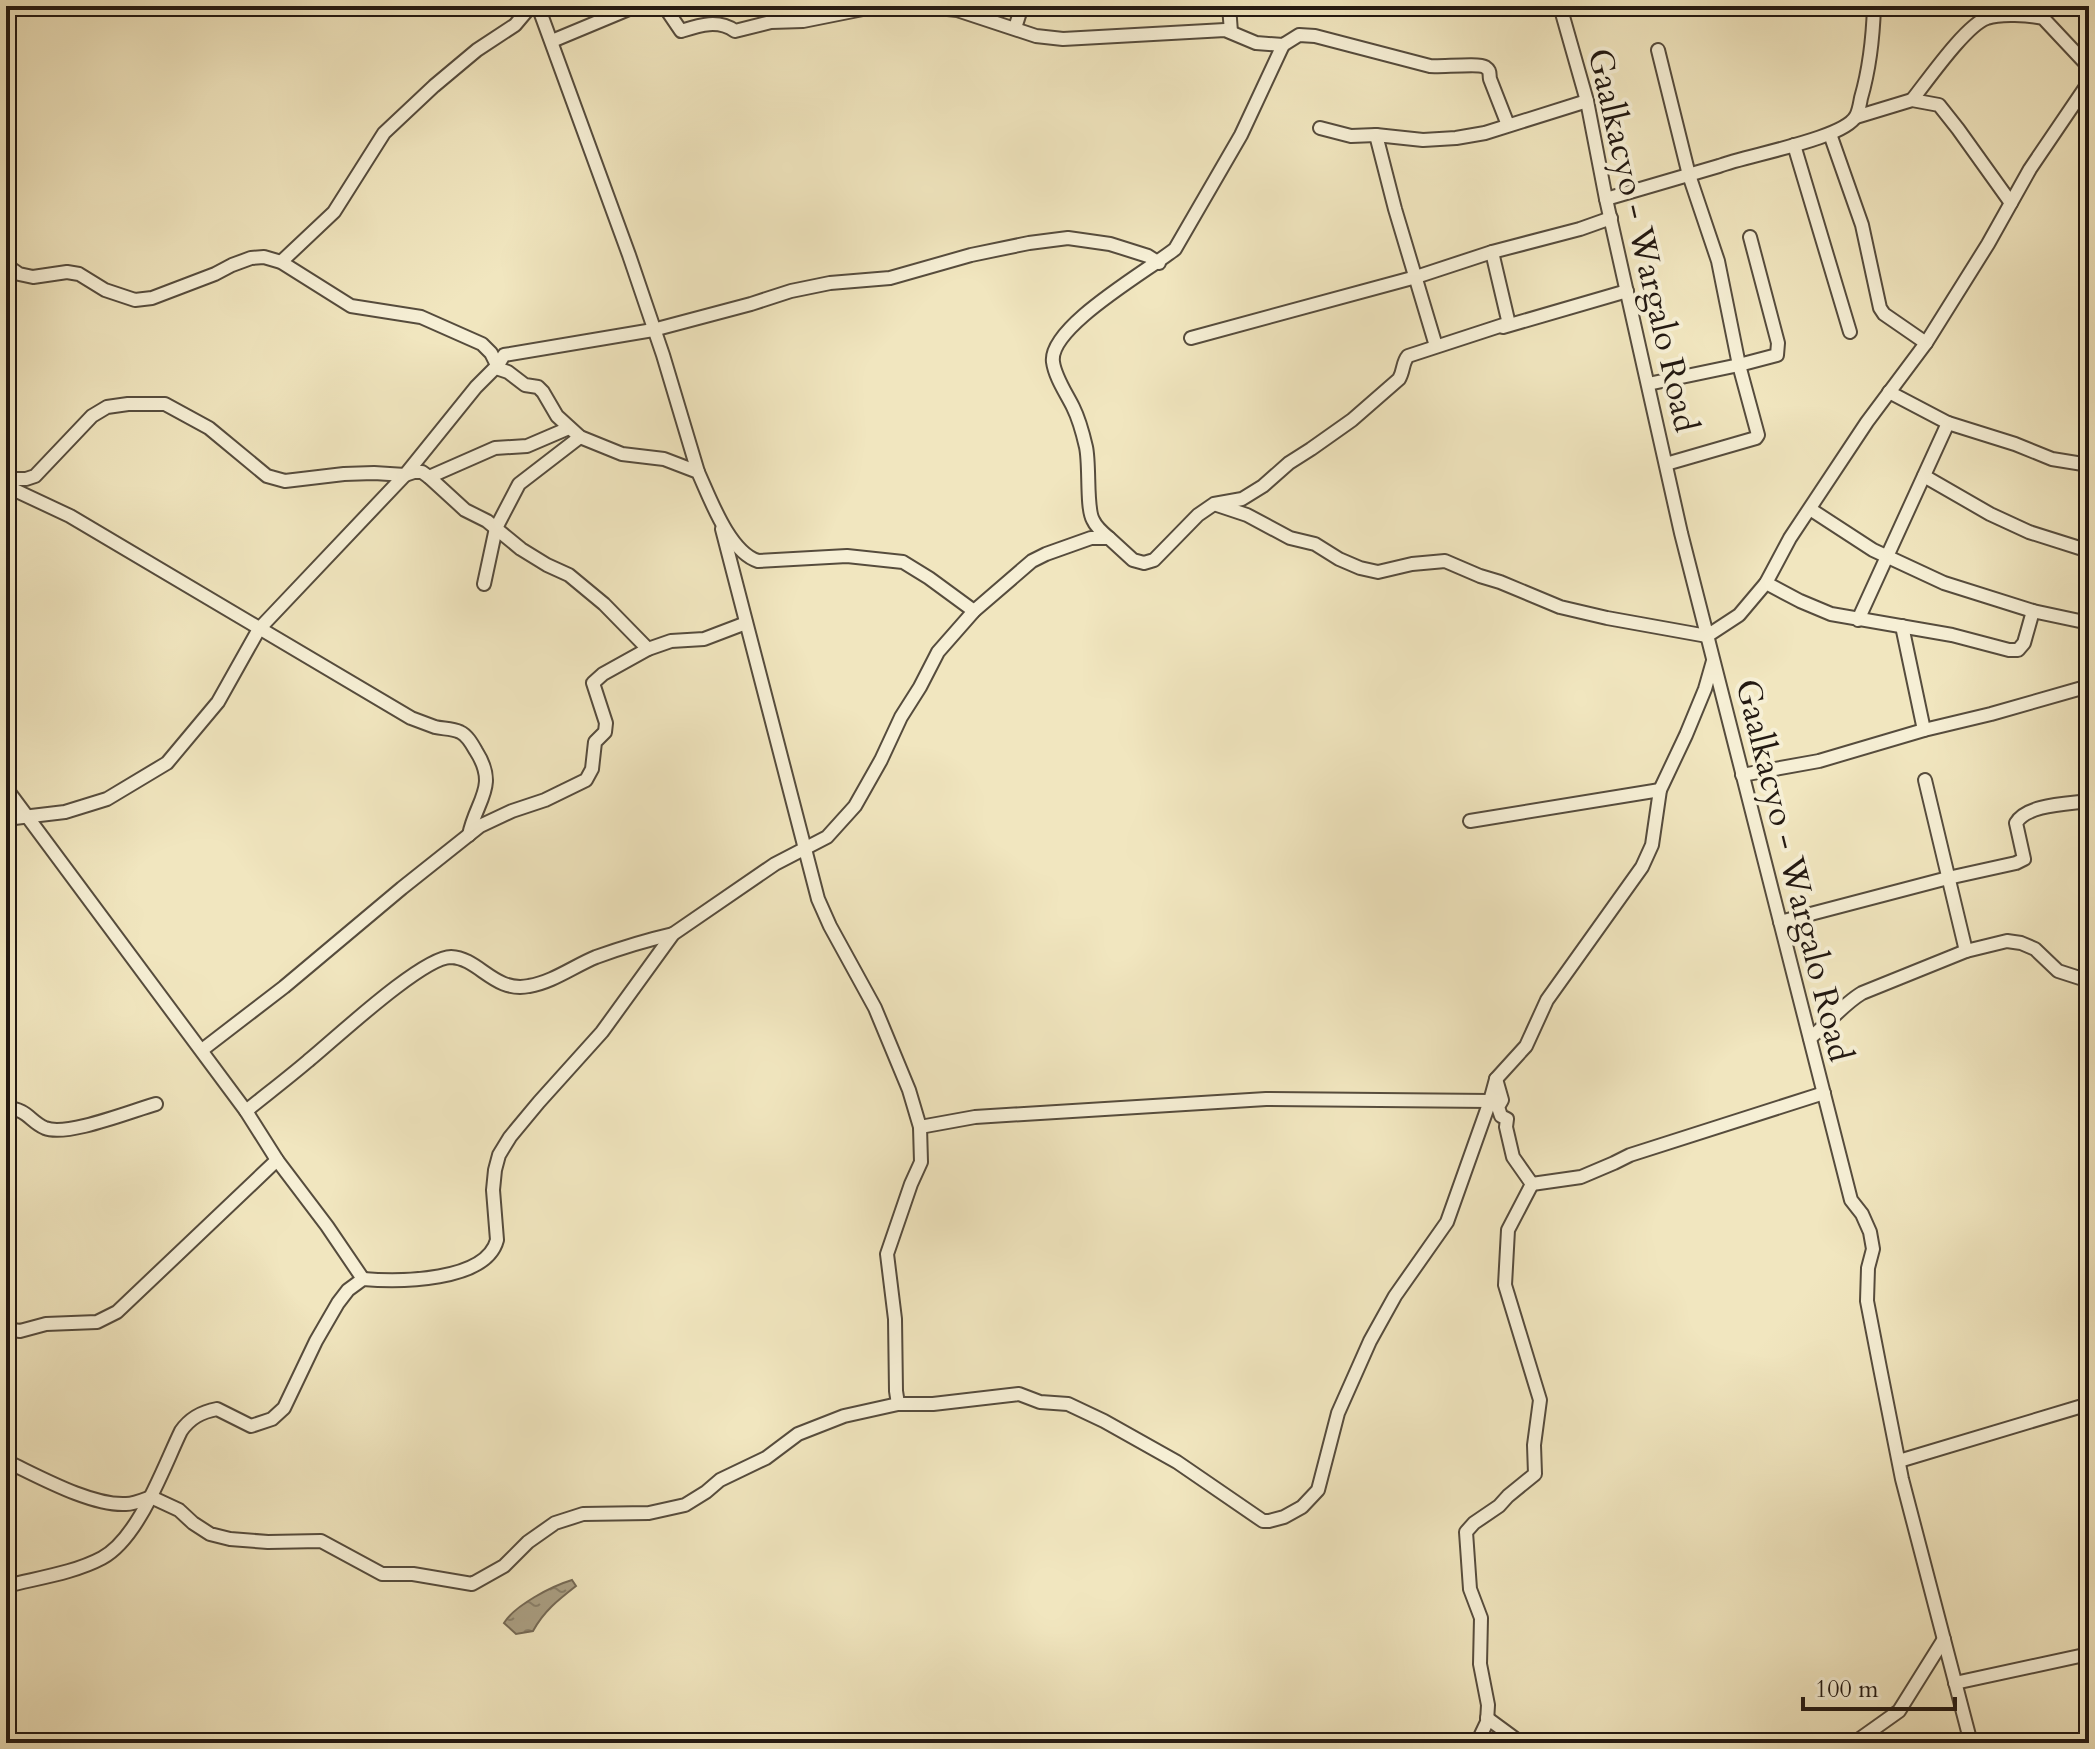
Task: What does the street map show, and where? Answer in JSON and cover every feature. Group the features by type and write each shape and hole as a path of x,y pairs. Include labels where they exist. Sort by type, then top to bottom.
{"street":[{"path":"281,262 334,212 384,133 455,68 515,25 531,6"},
{"path":"538,6 629,255 698,472 738,549 758,561 847,556 903,562 974,611"},
{"path":"552,41 636,6"},
{"path":"664,6 681,31 709,23 727,25 735,31 771,22 803,21 878,6"},
{"path":"920,6 957,10 1036,36 1063,39 1225,30 1256,43 1283,45"},
{"path":"1015,28 1022,6"},
{"path":"1229,6 1231,32"},
{"name":"Gaalkacyo - Wargalo Road","path":"1560,6 1587,101 1681,533 1713,661 1851,1200 1870,1232 1873,1249 1868,1268 1867,1301 1902,1479 1971,1743"},
{"path":"1856,117 1869,69 1874,6"},
{"path":"1912,100 1970,29 1986,18 2043,18 2089,67"},
{"path":"1508,125 1489,72 1479,64 1430,66 1315,36 1299,35 1283,45 1241,135 1175,249 1078,320 1055,348 1053,362 1087,449 1090,512 1096,524 1133,560 1144,563 1154,560 1198,515 1214,504 1242,499 1352,420 1394,384 1401,376 1408,356 1627,291"},
{"path":"1658,50 1689,175 1718,261 1739,365 1758,435 1666,464"},
{"path":"1214,504 1247,515 1290,538 1315,544 1360,568 1378,572 1445,561 1560,607 1707,636 1739,615 1766,583 1790,538 1926,343 1988,244 2030,169 2089,82"},
{"path":"1606,199 1830,134 1856,117 1912,100 1939,105 2011,203"},
{"path":"1320,128 1351,136 1423,140 1456,138 1485,133 1587,101"},
{"path":"1830,134 1862,225 1880,308 1926,343"},
{"path":"1376,135 1436,346"},
{"path":"1794,145 1850,332"},
{"path":"1191,338 1416,277 1611,218"},
{"path":"1648,384 1777,355 1778,343 1750,237"},
{"path":"6,819 65,812 107,799 167,763 218,702 259,629 405,475 504,355 653,330 791,291 830,283 890,278 971,255 1029,243 1068,238 1110,244 1148,256 1159,263"},
{"path":"1492,252 1508,320 1500,328"},
{"path":"6,265 19,274 33,277 67,272 79,274 105,290 135,300 165,294 251,258 264,257 281,262 351,306 421,317 482,344 499,369 525,385 538,387 557,416 580,437 622,454 664,459 698,472"},
{"path":"1889,392 1948,423 2052,459 2089,465"},
{"path":"6,479 35,476 92,416 107,407 128,404 165,404 209,428 260,471 276,480 359,473 405,475 422,472 465,510 481,517 534,557 569,575 604,604 648,649"},
{"path":"1858,620 1948,423"},
{"path":"429,477 495,448 527,446 569,428"},
{"path":"484,584 496,528 519,484 580,437"},
{"path":"1924,476 1990,514 2029,532 2089,551"},
{"path":"6,486 70,516 411,718 465,735 483,762 487,778 469,835"},
{"path":"1810,509 1873,550 1944,583 2033,611 2089,623"},
{"path":"718,515 818,899 875,1008 909,1090 920,1127 921,1162 887,1254 895,1319 898,1404"},
{"path":"6,1586 81,1566 104,1557 121,1543 151,1497 187,1422 217,1409 251,1426 272,1419 284,1408 338,1303 348,1290 363,1279 424,1279 456,1272 487,1258 496,1247 493,1190 495,1170 504,1146 602,1032 673,934 775,864 827,837 855,806 938,652 974,611 1032,561 1091,538 1109,538"},
{"path":"1766,583 1821,610 1858,620 1952,635 2009,650 2018,650 2024,643 2033,611"},
{"path":"202,1050 469,835 495,818 545,800 586,780 592,769 595,742 605,732 606,723 593,683 603,674 648,649 671,641 704,639 746,623"},
{"path":"1902,626 1924,730"},
{"path":"6,1461 100,1502 127,1504 151,1497 179,1510 210,1534 268,1542 321,1541 382,1574 413,1574 472,1584 504,1566 528,1542 555,1523 583,1514 649,1513 685,1505 720,1480 766,1458 798,1434 844,1416 898,1404 933,1404 1019,1394 1040,1402 1068,1404 1116,1427 1177,1462 1263,1521 1284,1517 1302,1507 1318,1490 1338,1413 1370,1341 1395,1296 1447,1222 1496,1079 1526,1046 1547,1000 1642,867 1652,845 1660,790 1695,712 1713,661"},
{"path":"1742,775 1819,761 2089,686"},
{"path":"1925,780 1966,951"},
{"path":"6,788 144,977 202,1050 363,1279"},
{"path":"1470,821 1660,790"},
{"path":"1780,922 2016,863 2024,859 2016,823 2020,816 2031,810 2089,801"},
{"path":"246,1111 390,992 434,962 451,957 470,962 503,984 526,987 596,957 673,934"},
{"path":"1810,1038 1862,993 1966,951 2007,941 2035,949 2058,971 2089,981"},
{"path":"1496,1079 1502,1100 1498,1107 1501,1116 1507,1119 1513,1157 1532,1184"},
{"path":"1532,1184 1581,1177 1630,1155 1824,1093"},
{"path":"920,1127 975,1117 1266,1099 1490,1101"},
{"path":"6,1108 18,1110 45,1128 62,1130 80,1128 156,1104"},
{"path":"6,1329 20,1331 46,1324 97,1322 117,1312 277,1160"},
{"path":"1477,1743 1487,1722 1488,1705 1480,1664 1481,1618 1470,1589 1466,1532 1535,1474 1534,1445 1540,1400 1505,1285 1508,1230 1532,1184"},
{"path":"1899,1461 2089,1404"},
{"path":"1854,1743 1899,1711 1944,1639"},
{"path":"1955,1683 2089,1654"},
{"path":"1487,1718 1521,1743"}],"water":[{"path":"572,1580 576,1586 557,1601 533,1631 516,1634 504,1623 535,1597"}]}
